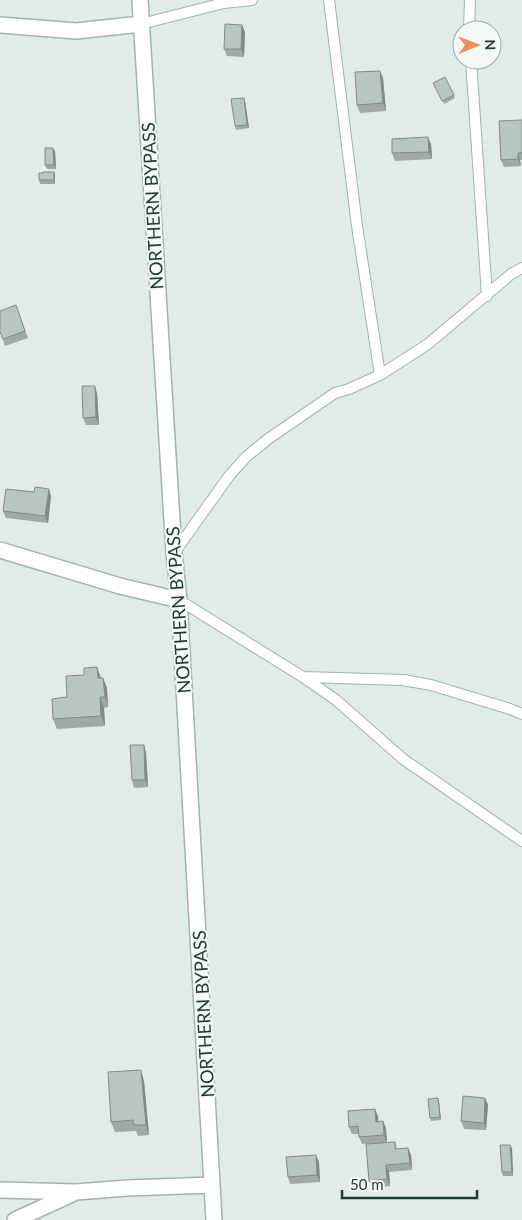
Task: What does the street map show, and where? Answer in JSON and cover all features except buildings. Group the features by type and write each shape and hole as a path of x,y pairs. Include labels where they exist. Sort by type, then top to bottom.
{"street":[{"name":"NORTHERN BYPASS","path":"140,0 174,553 179,600 214,1220"},
{"path":"0,24 76,31 142,24"},
{"path":"0,550 120,586 179,600"},
{"path":"0,1190 76,1192 212,1185"},
{"path":"15,1220 76,1192"}],"lane":[{"path":"142,24 224,3 252,0"},
{"path":"328,0 357,226 380,375"},
{"path":"469,20 470,0"},
{"path":"472,70 487,296"},
{"path":"174,553 246,457 268,439 335,393 380,375 428,344 511,274 522,268"},
{"path":"179,600 303,677 336,700 403,759 522,841"},
{"path":"303,677 402,680 431,685 522,714"}]}
